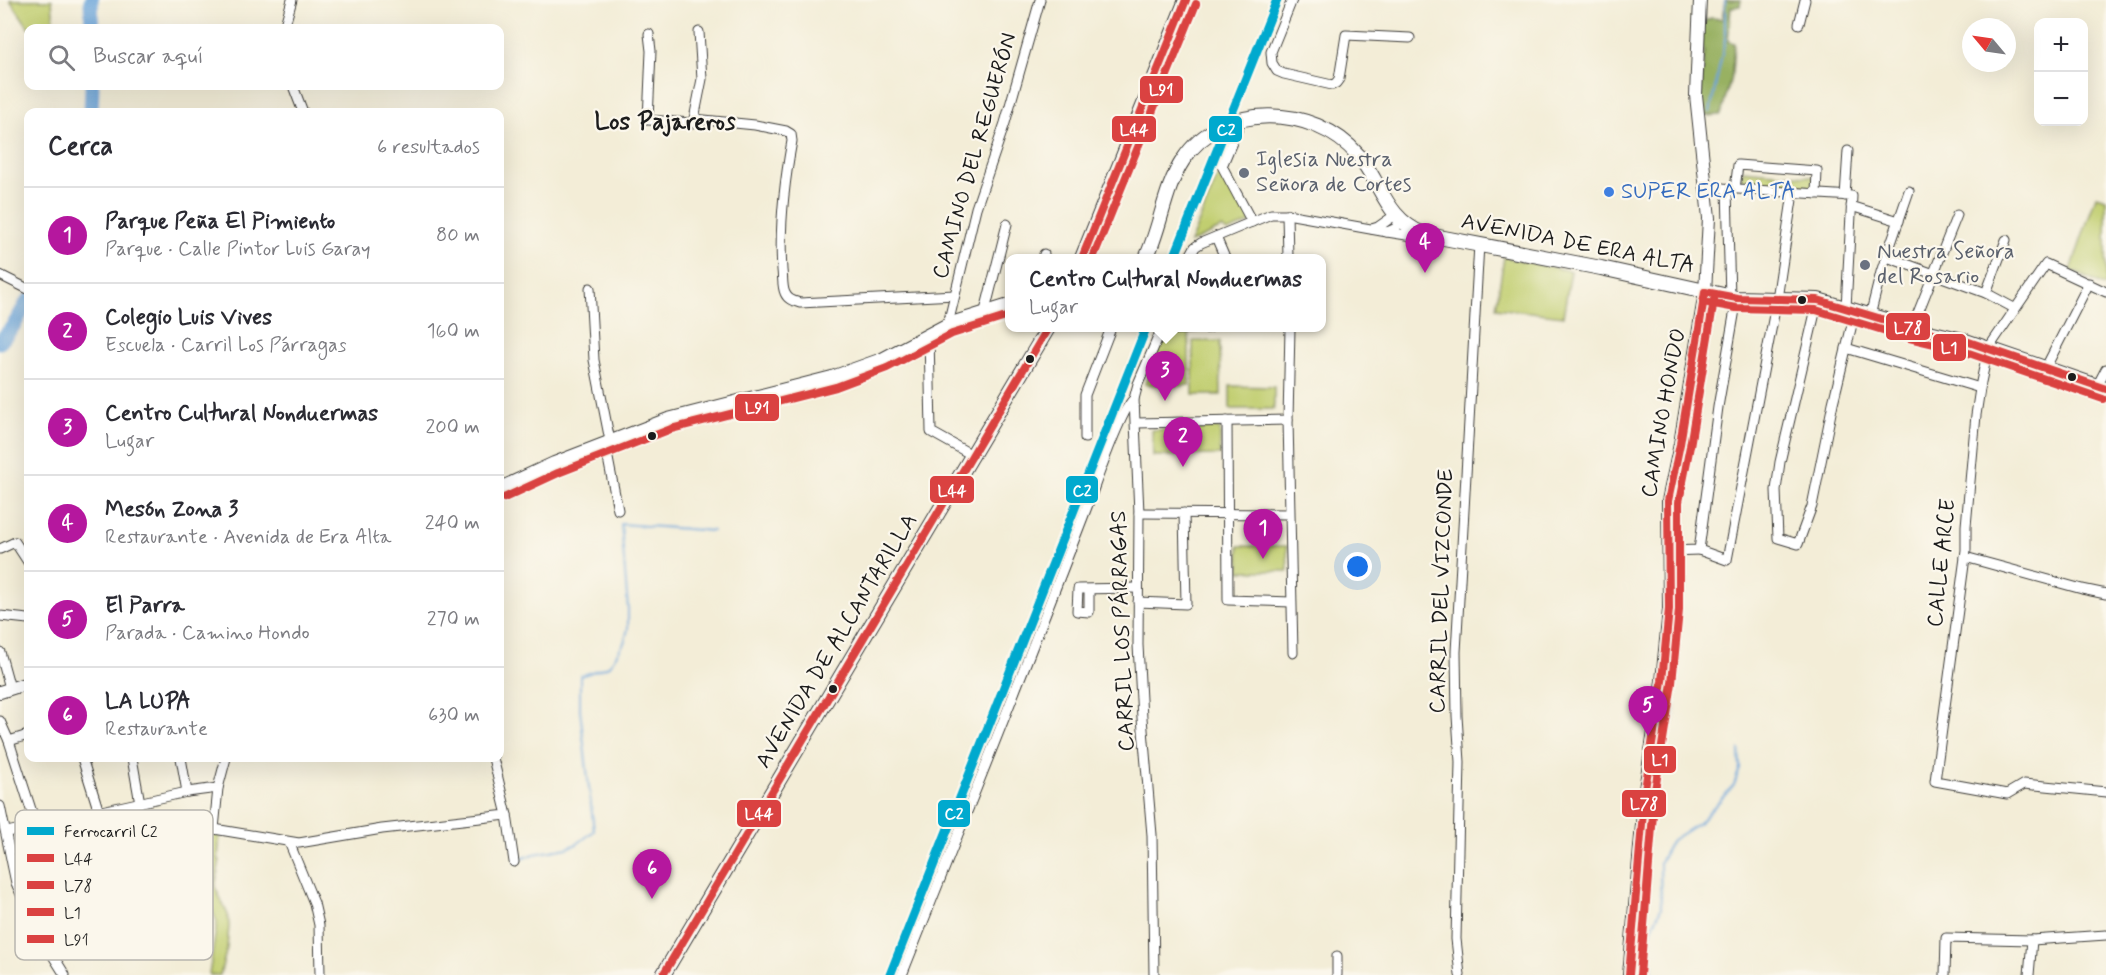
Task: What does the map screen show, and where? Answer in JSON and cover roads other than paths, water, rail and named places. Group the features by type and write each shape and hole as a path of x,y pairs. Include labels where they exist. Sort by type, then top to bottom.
{"main road":[{"path":"1085,254 1186,0"},
{"name":"CAMINO HONDO","path":"1629,975 1645,789 1662,681 1669,609 1668,501 1680,444 1705,292 1709,218 1696,95 1700,0"},
{"name":"AVENIDA DE ERA ALTA","path":"1147,254 1174,177 1196,143 1210,132 1226,125 1254,117 1276,115 1313,124 1339,139 1361,160 1384,200 1397,217 1417,232 1432,237 1601,268 1734,297 1818,300 1912,328 1962,340 2101,387"},
{"path":"504,486 607,442 668,419 832,377 882,359 948,324 1005,306"},
{"name":"AVENIDA DE ALCANTARILLA","path":"663,975 1044,332"},
{"path":"5,690 24,684"}],"street":[{"path":"285,24 292,0"},
{"name":"CAMINO DEL REGUERÓN","path":"948,324 976,208 1005,123 1040,0"},
{"path":"1292,0 1271,56 1274,67 1284,75 1332,85 1339,79 1346,35 1410,38"},
{"path":"1799,24 1806,0"},
{"path":"649,34 651,51 648,120 692,123 702,79 699,32"},
{"path":"295,90 301,108"},
{"path":"694,119 755,125 791,134 792,141 784,187 781,256 783,286 791,301 800,303 955,296"},
{"path":"1238,128 1222,166 1252,222"},
{"path":"1845,196 1848,151"},
{"path":"1699,550 1734,297 1731,189 1738,165 1818,171 1816,194"},
{"path":"1705,187 1852,196 1851,310 1846,348 1809,514 1798,544 1778,538 1776,490 1780,462 1818,300"},
{"path":"1870,316 1909,192"},
{"path":"1668,551 1699,550 1726,560 1777,299 1793,193"},
{"path":"1851,206 1899,221"},
{"path":"1191,254 1195,247 1271,214 1287,214 1419,238 1432,237"},
{"path":"1287,214 1288,254"},
{"path":"1912,328 1957,215"},
{"path":"1372,229 1397,217"},
{"path":"1386,232 1396,228 1397,217"},
{"path":"985,311 1006,224"},
{"path":"1216,237 1222,254"},
{"path":"1986,293 2006,240"},
{"name":"CARRIL DEL VIZCONDE","path":"1460,975 1456,939 1460,762 1456,716 1456,652 1479,244"},
{"path":"1887,257 1986,293 2014,308"},
{"path":"1988,349 2046,264 2106,292"},
{"path":"0,275 24,287"},
{"path":"2045,369 2089,283"},
{"path":"590,288 594,360 618,510"},
{"path":"1085,438 1085,395 1108,332"},
{"name":"CARRIL LOS PÁRRAGAS","path":"1154,975 1152,835 1142,718 1138,602 1139,513 1134,399 1160,332"},
{"path":"1290,332 1288,420 1293,653"},
{"path":"929,334 931,432 972,455"},
{"path":"1846,348 1980,388"},
{"name":"CALLE ARCE","path":"1988,349 1980,388 1965,557 1935,781 2007,794 2025,784 2106,792"},
{"path":"2101,387 2106,369"},
{"path":"902,975 1110,446 1126,409 1134,399"},
{"path":"1136,423 1288,420"},
{"path":"1227,421 1228,600 1291,602"},
{"path":"1139,513 1289,513"},
{"path":"1138,602 1186,604 1184,513"},
{"path":"0,549 15,542 24,556"},
{"path":"1965,557 2106,594"},
{"path":"1089,589 1138,588"},
{"path":"0,616 24,619"},
{"path":"0,652 5,690"},
{"path":"0,721 9,741 31,810"},
{"path":"9,741 24,736"},
{"path":"83,762 98,810"},
{"path":"133,762 140,803"},
{"path":"182,762 187,792"},
{"path":"224,762 218,788 214,829 299,843 381,829 507,815"},
{"path":"494,762 507,815 514,862"},
{"path":"108,810 187,792 218,788"},
{"path":"0,806 15,877"},
{"path":"7,832 15,830"},
{"path":"289,842 317,914 320,975"},
{"path":"1945,975 1946,938 2032,940 2106,935"},
{"path":"2029,975 2032,940"},
{"path":"1337,956 1337,975"},
{"path":"56,960 65,975"}],"waterway":[{"path":"91,0 92,24"},
{"path":"1710,112 1725,40 1725,0"},
{"path":"91,108 92,90"},
{"path":"0,342 24,308"},
{"path":"516,861 534,854 567,848 577,844 594,831 580,710 580,676 609,666 624,643 628,629 621,524 713,531"},
{"path":"1651,975 1648,938 1661,908 1660,862 1672,840 1699,823 1734,785 1740,768 1739,750"}],"rail line":[{"name":"C2","path":"1176,254 1277,0"},
{"name":"C2","path":"890,975 1144,332"}],"place":[{"name":"Iglesia Nuestra Señora de Cortes","path":"1244,173"},
{"name":"SUPER ERA ALTA","path":"1609,192"},
{"name":"Nuestra Señora del Rosario","path":"1865,265"},
{"name":"Mesón Zona 3","path":"1425,273"},
{"name":"Centro Cultural Nonduermas","path":"1165,401"},
{"name":"Colegio Luis Vives","path":"1183,467"},
{"name":"Parque Peña El Pimiento","path":"1263,559"},
{"name":"El Parra","path":"1648,736"},
{"name":"LA LUPA","path":"652,899"}],"district":[{"name":"Los Pajareros","path":"665,122"}]}
